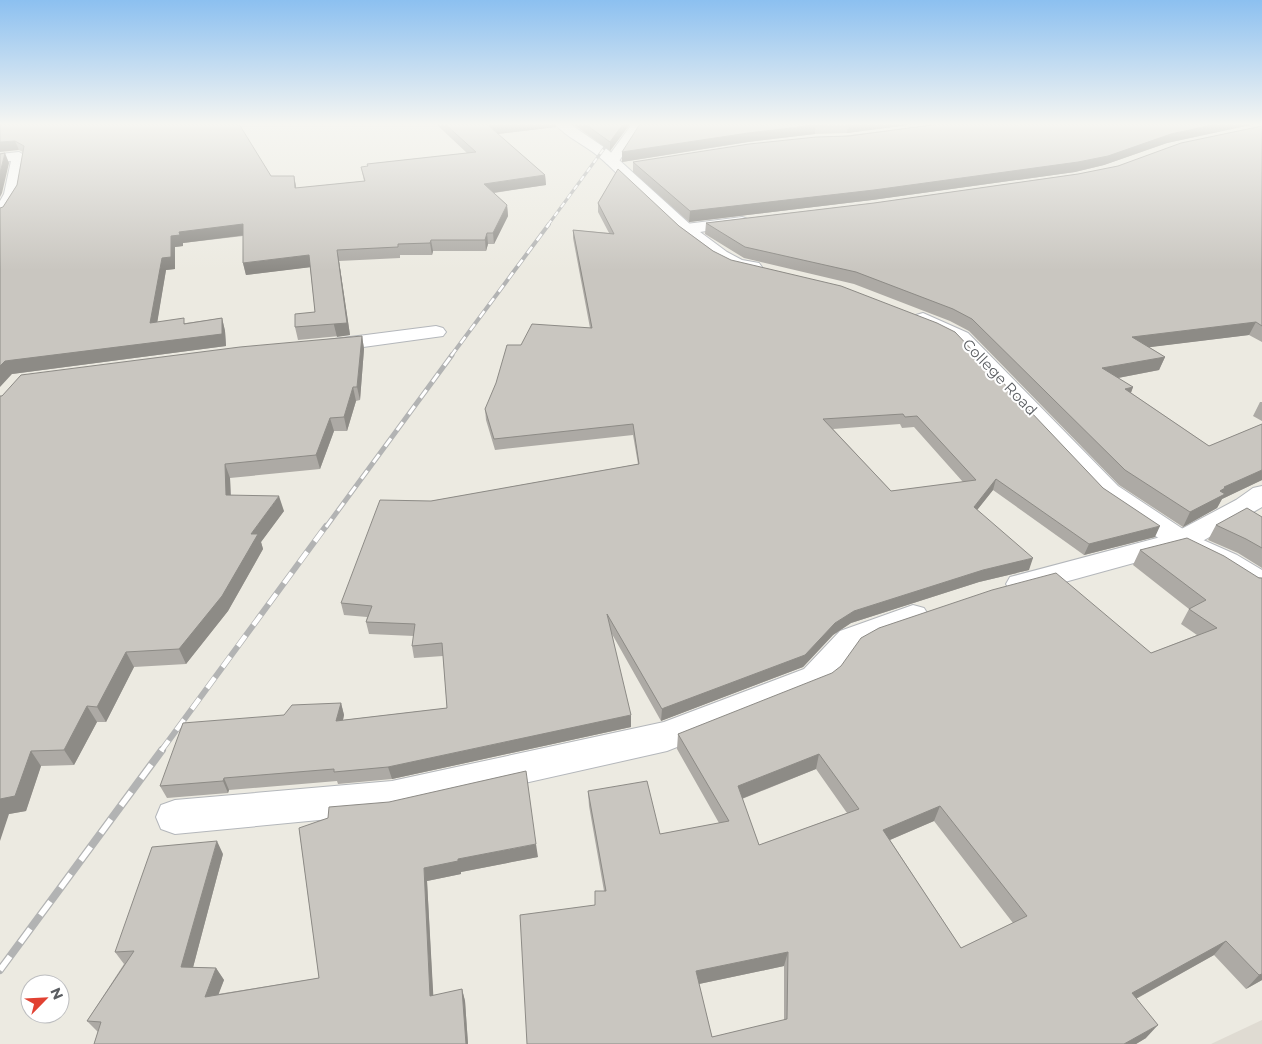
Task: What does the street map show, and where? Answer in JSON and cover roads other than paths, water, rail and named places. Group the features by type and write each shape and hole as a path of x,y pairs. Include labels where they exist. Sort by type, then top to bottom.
{"street":[{"path":"0,214 12,194 16,173"},
{"path":"632,173 686,229 726,259 773,273"},
{"path":"686,229 755,221"},
{"name":"College Road","path":"907,313 961,337 1109,492 1182,541 1227,562 1262,584"},
{"path":"309,347 337,346 436,332"},
{"path":"999,589 1182,541 1246,506 1262,494"},
{"path":"175,817 392,797 667,736 816,678 851,639 863,633 935,609"}],"railway":[{"path":"548,225 586,173"},
{"path":"451,356 549,224"},
{"path":"326,527 452,355"},
{"path":"161,751 326,526"},
{"path":"0,970 162,750"}]}
